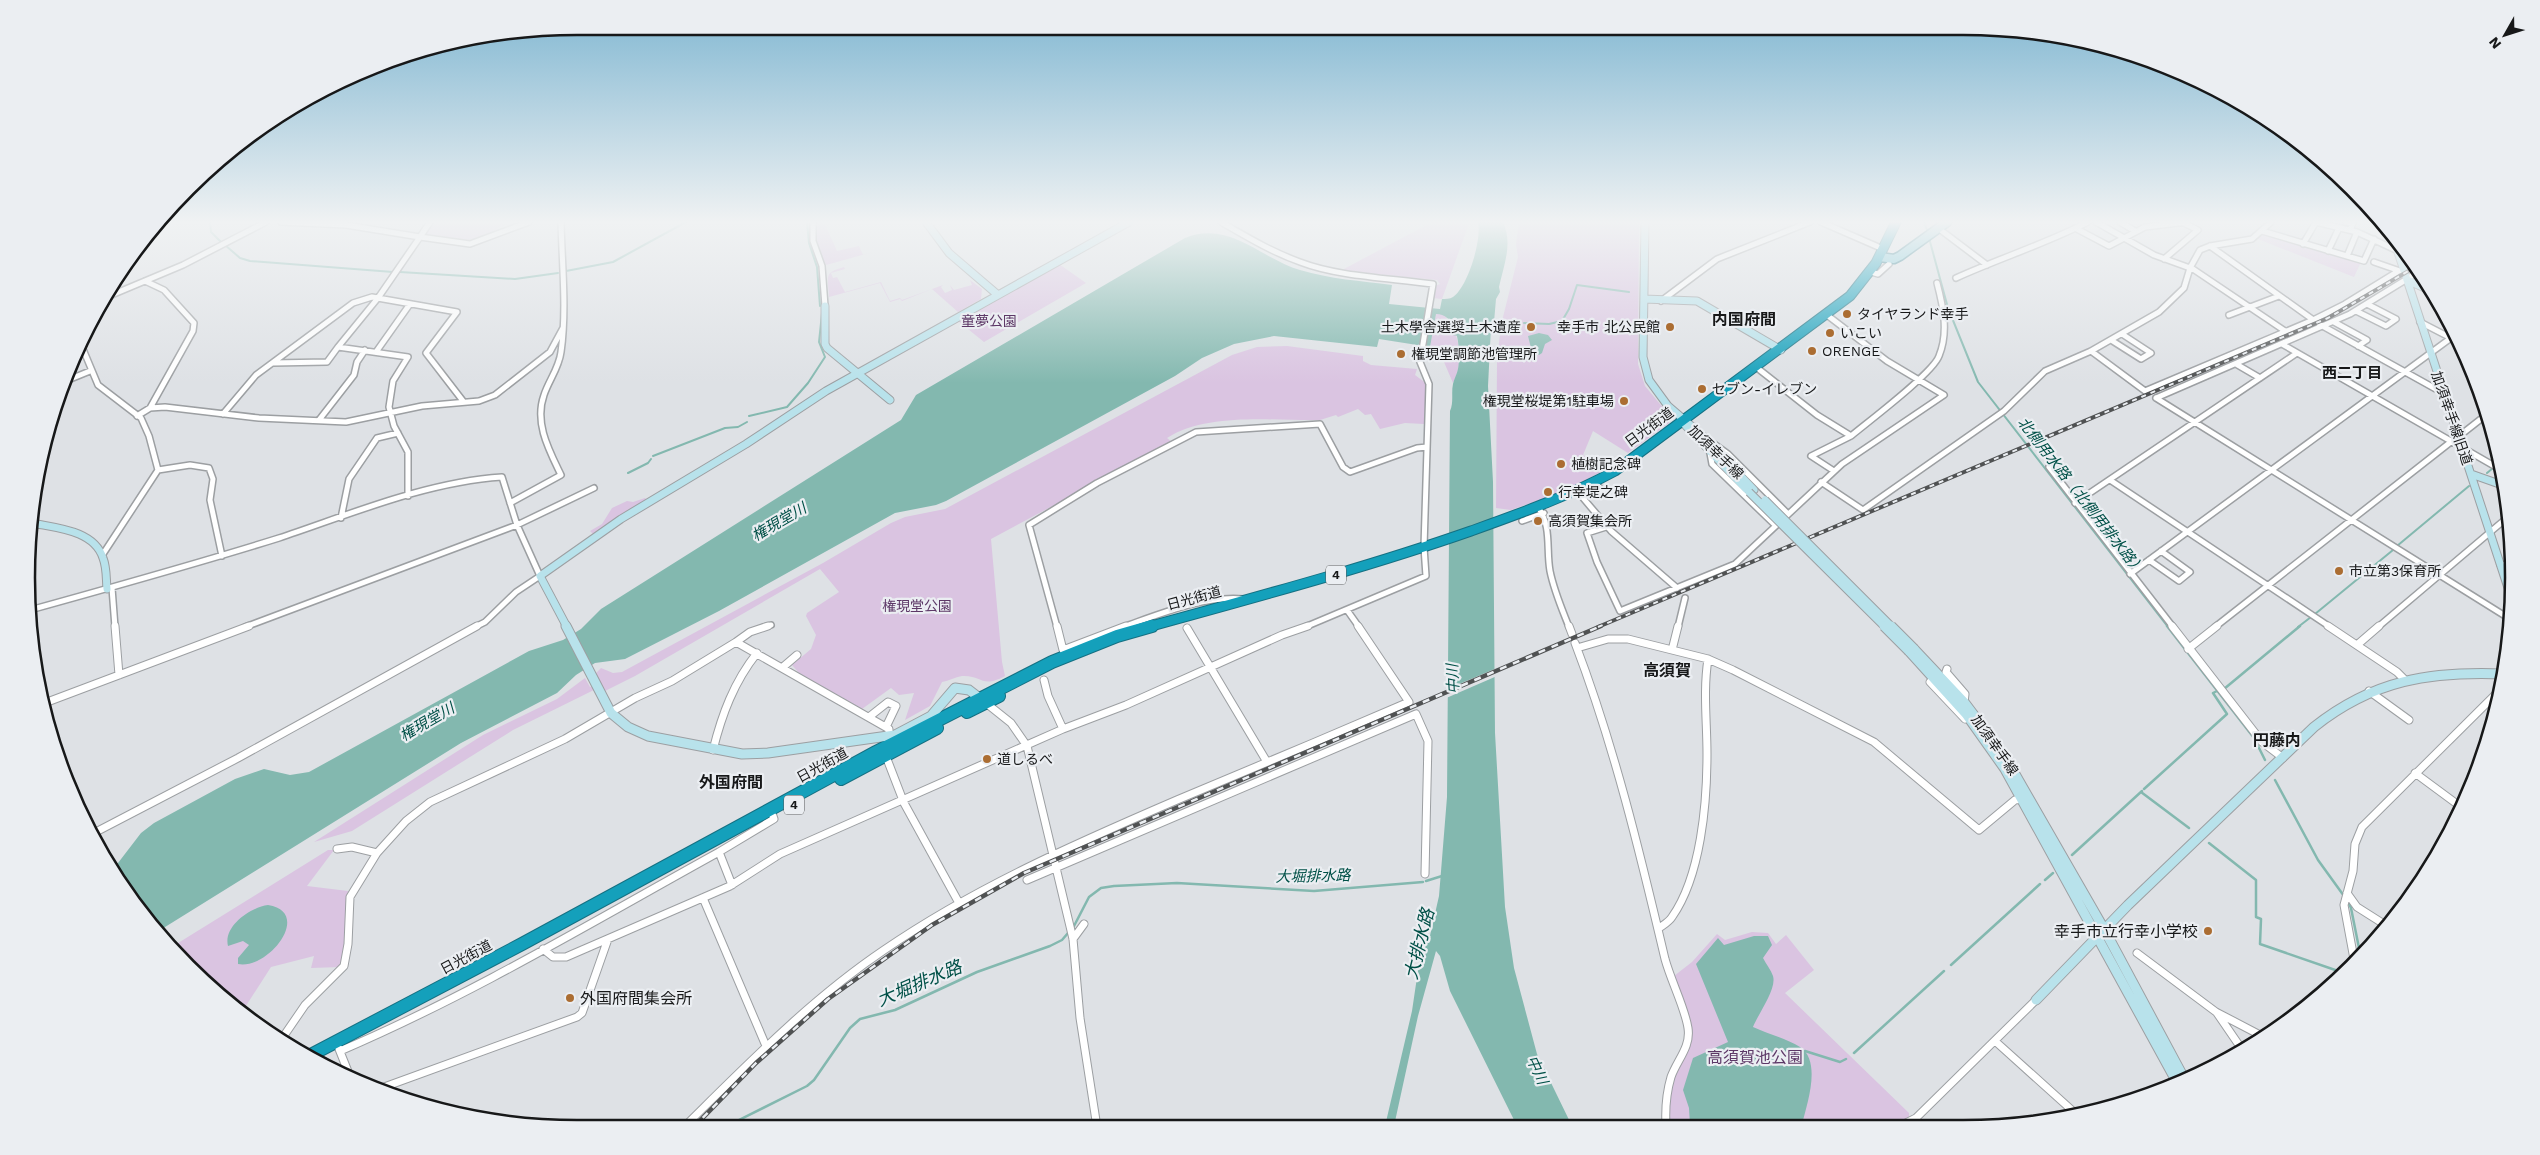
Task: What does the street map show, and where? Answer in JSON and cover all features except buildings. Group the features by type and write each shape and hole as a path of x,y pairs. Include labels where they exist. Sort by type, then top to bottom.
{"highway":[{"name":"日光街道","path":"316,1052 983,700 1094,650 1428,545 1512,516 1541,510 1595,483 1827,315 1857,290 1867,276"},
{"name":"日光街道","path":"323,1056 339,1049 773,816 983,700"}],"street":[{"path":"116,293 157,276"},
{"path":"272,364 327,362 393,276"},
{"path":"510,503 562,475 544,434 541,411 544,396 560,359 563,328 562,276"},
{"path":"823,276 825,346 890,400"},
{"path":"976,276 998,294"},
{"path":"98,831 238,758 485,622 523,587 621,519 746,444 814,398 1031,276"},
{"path":"543,949 548,955 562,959 732,885 780,854 1063,729 1126,705 1282,634 1347,610 1426,576 1428,545 1427,447 1429,384 1422,370 1422,350 1433,286 1429,282 1384,276"},
{"path":"1644,276 1643,357 1647,377 1657,395 1683,421"},
{"path":"1661,301 1694,276"},
{"path":"1956,278 1961,276"},
{"path":"1821,482 1861,511 2003,412 2045,370 2091,351 2160,312 2182,291 2187,276"},
{"path":"2202,276 2285,331"},
{"path":"2251,276 2324,327 2443,392"},
{"path":"2091,351 2146,391 2313,320 2353,300 2392,276"},
{"name":"加須幸手線旧道","path":"2404,276 2407,280 2443,392 2455,439 2462,448 2505,579"},
{"path":"2413,276 2356,311 2324,327 2156,398 2193,423 2504,615"},
{"path":"2407,280 2420,286"},
{"path":"138,416 150,408 193,331 194,323 164,290 145,281"},
{"path":"1834,471 1811,456 1851,436 1935,365 1939,358 1946,320 1937,283"},
{"path":"2229,315 2279,296"},
{"path":"223,414 247,384 353,303 366,298 378,298 457,312 426,353 463,401"},
{"path":"1644,299 1661,301 1689,299 1697,301 1781,350"},
{"path":"376,352 410,304"},
{"path":"2356,311 2386,326 2396,319 2367,304"},
{"path":"1606,526 1587,532 1597,562 1620,611 1735,564 1787,513 1834,471 1944,395 1867,347 1827,315"},
{"path":"2334,322 2367,340 2358,346"},
{"path":"2420,322 2447,334"},
{"path":"150,408 165,407 223,414 346,422 463,401 479,401 495,395 552,350 563,328"},
{"path":"2111,340 2140,360 2150,353 2122,334"},
{"path":"2130,574 2450,339"},
{"path":"2282,344 2455,439"},
{"path":"338,347 408,357 394,376 390,387 390,413 398,433 406,444 409,456 408,496"},
{"path":"319,420 354,375 357,362 365,350"},
{"path":"85,351 88,356 90,371 97,384 109,396 142,419 158,470"},
{"path":"2075,503 2297,352"},
{"path":"2236,364 2260,378"},
{"path":"1756,367 1817,415 1851,436"},
{"path":"73,378 90,371"},
{"path":"2188,649 2481,418"},
{"name":"加須幸手線","path":"1683,421 1703,438 1752,491 1964,702 2004,755 2024,788 2104,929 2182,1074"},
{"name":"加須幸手線","path":"1683,421 1690,432 1710,453 1752,491"},
{"path":"1246,601 1230,598 1183,609 1116,629 1063,650 1029,525 1096,483 1196,432 1320,424 1343,467 1350,472 1427,447"},
{"path":"341,518 345,492 355,468 371,451 377,438 398,433"},
{"path":"1703,438 1725,452 1787,513"},
{"path":"2462,448 2494,466"},
{"path":"1710,453 1712,464 1775,525"},
{"path":"103,554 158,470 181,465 209,468 213,479 210,500 222,556"},
{"path":"2049,467 2188,649 2262,742 2282,758"},
{"path":"2471,474 2497,483"},
{"path":"36,608 222,556 408,496 472,479 502,477 517,525 540,576 611,713 628,727 648,736 714,750 756,754 876,737 888,731 910,729 935,712 949,693 955,689 965,687 1011,723 1027,746 1073,940 1080,1018 1096,1120"},
{"path":"2110,480 2357,645 2405,680"},
{"path":"1595,483 1600,488 1583,498 1606,526 1677,588"},
{"path":"49,701 517,525 594,488"},
{"path":"1522,521 1541,510 1548,526 1550,573 1572,634"},
{"path":"2357,645 2502,523"},
{"path":"38,525 82,537 98,546 103,554 110,588 120,675"},
{"path":"2149,560 2178,581 2190,572 2161,551"},
{"path":"2500,564 2505,565"},
{"path":"1672,650 1685,598"},
{"path":"691,1120 766,1046 845,978 885,949 959,903 1053,853 1409,702 1347,610"},
{"path":"285,1034 305,1005 344,966 348,944 350,897 377,853 406,821 430,802 566,739 635,698 672,681 750,632 771,625"},
{"path":"1188,628 1266,762"},
{"path":"1666,1120 1665,1098 1672,1074 1688,1043 1689,1034 1683,1009 1670,979 1645,874 1589,680 1576,646 1608,639 1622,639 1708,659 1733,670 1874,742 1979,830 2015,800 2023,799"},
{"path":"736,642 869,717 888,731"},
{"name":"加須幸手線","path":"1912,650 1980,732 2023,799 2096,937 2174,1077"},
{"path":"714,750 720,720 734,685 757,653"},
{"path":"783,667 797,655"},
{"path":"1658,929 1671,921 1686,891 1700,835 1707,754 1703,709 1708,659"},
{"path":"1947,669 1947,673 1963,692 1966,698 1964,702"},
{"path":"1912,1120 1995,1041 2104,929 2324,718 2350,700 2369,691 2405,680 2456,673 2496,674"},
{"path":"1044,680 1048,696 1063,729"},
{"path":"1930,682 1980,732"},
{"path":"2369,691 2409,720"},
{"path":"2353,954 2344,910 2353,871 2356,844 2362,827 2491,698"},
{"path":"869,717 888,702 896,706 888,731"},
{"path":"1027,880 1416,714 1428,741 1425,874"},
{"path":"876,737 880,747"},
{"path":"887,759 903,801 959,903"},
{"path":"2416,773 2456,803"},
{"path":"347,1068 339,1049 406,1023 719,852 774,819 773,816"},
{"path":"337,849 352,847 377,853"},
{"path":"719,852 732,885"},
{"path":"2346,897 2380,923"},
{"path":"703,898 766,1046"},
{"path":"1073,940 1084,924"},
{"path":"388,1086 577,1018 582,1013 608,939"},
{"path":"2137,953 2216,1012 2257,1033"},
{"path":"2216,1012 2238,1044"},
{"path":"1995,1041 2071,1109"}],"green space":[{"path":"828,276 837,277 845,292 881,282 890,301 900,298 902,300 931,289 902,301 900,299 890,302 880,283 829,297"},
{"name":"童夢公園","path":"1038,276 1076,276 1086,283 984,342 958,321"},
{"path":"1395,276 1450,276 1442,299 1433,298 1435,286 1440,284 1437,280"},
{"path":"1513,276 1639,276 1638,364 1645,386 1669,415 1669,423 1628,453 1593,431 1583,455 1607,469 1562,492 1511,510 1496,508 1497,360 1501,325"},
{"path":"970,280 982,289 981,299 958,312 932,289 943,285 941,287 945,293 952,290 950,285 954,290 972,285"},
{"path":"1436,313 1443,314 1449,321 1457,338 1460,356 1457,374 1453,383 1444,362 1430,347"},
{"name":"権現堂公園","path":"1287,346 1363,356 1363,361 1371,365 1417,369 1415,375 1427,384 1424,424 1405,423 1380,429 1371,414 1365,415 1358,409 1338,417 1336,415 1320,420 1261,419 1201,424 1167,438 1172,442 991,539 1002,662 1005,676 997,680 986,681 962,676 942,682 930,706 905,720 914,693 899,695 891,688 862,709 799,673 792,665 811,649 816,635 806,616 807,613 839,592 820,569 635,676 605,691 602,686 513,730 352,831 314,842 483,735 557,699 585,678 590,687 600,683 596,673 601,668 613,673 622,672 823,563 891,523 905,517 945,509 1232,355 1257,347"},
{"path":"645,498 594,535 590,531 602,524 612,508 627,501 633,502"},
{"path":"328,850 334,850 307,886 348,891 346,941 340,967 311,968 314,956 271,967 245,1007 194,961 178,943"},
{"name":"高須賀池公園","path":"1752,932 1768,933 1776,944 1786,935 1814,970 1785,993 1909,1113 1909,1117 1904,1120 1668,1120 1667,1108 1671,1086 1692,1035 1691,1026 1674,976 1692,962 1717,934 1725,940"}],"water":[{"name":"中川","path":"1120,276 1324,276 1392,285 1389,304 1440,309 1442,299 1453,297 1459,292 1468,276 1502,276 1499,287 1500,292 1496,299 1494,322 1491,327 1488,386 1493,482 1495,733 1505,907 1514,968 1537,1054 1569,1120 1514,1120 1450,991 1440,956 1436,951 1418,1016 1395,1120 1386,1120 1412,1011 1420,957 1429,940 1439,896 1447,797 1450,411 1459,353 1457,335 1450,320 1436,314 1430,347 1379,339 1377,347 1274,336 1234,344 1202,358 1175,376 946,501 936,505 895,513 719,611 625,659 595,663 576,675 557,693 461,743 164,928 147,908 117,864 141,833 154,823 235,779 264,769 290,775 309,772 529,651 563,640 581,629 601,609 901,420 916,395"},
{"path":"1539,333 1548,335 1552,340 1545,344 1542,353 1539,355 1532,352 1528,336"},
{"path":"268,905 281,910 287,918 282,939 273,950 262,958 250,963 238,964 238,958 249,945 243,941 228,946 230,931 240,919 254,909"},
{"path":"1754,936 1768,936 1772,945 1763,958 1773,976 1772,988 1753,1027 1795,1044 1807,1054 1812,1072 1803,1120 1690,1120 1689,1108 1683,1090 1693,1058 1728,1042 1696,964 1718,938 1724,945"}],"pier":[{"path":"1497,668 1497,676 1444,699 1445,690"}],"waterway":[{"path":"464,276 515,279 537,276"},
{"path":"818,276 820,306"},
{"name":"北側用水路（北側用排水路）","path":"1939,276 1948,308 1978,382 2168,627"},
{"path":"1524,323 1549,324 1562,321 1569,309 1577,285 1629,292"},
{"path":"749,416 787,407 808,383 825,357 819,342 822,313"},
{"path":"1493,321 1507,321"},
{"name":"権現堂川","path":"1421,325 1468,333"},
{"path":"653,456 725,428 738,427 747,422"},
{"path":"628,473 648,463 651,459"},
{"path":"2487,473 2493,468"},
{"path":"2397,546 2469,486"},
{"path":"2315,614 2393,550"},
{"path":"2298,627 2311,617"},
{"name":"北側用水路（北側用排水路）","path":"2167,626 2254,738 2265,760"},
{"path":"2224,689 2300,626"},
{"path":"2144,789 2227,714 2213,693 2217,691"},
{"name":"北側用水路（北側用排水路）","path":"2275,780 2318,860 2344,896"},
{"path":"2072,855 2142,791"},
{"path":"2141,792 2189,828"},
{"path":"2209,843 2256,880 2256,917 2261,919 2260,944 2336,970"},
{"path":"2045,880 2053,873"},
{"name":"大堀排水路","path":"1426,881 1442,876"},
{"name":"大堀排水路","path":"1074,926 1089,897 1101,888 1114,886 1177,883 1314,891 1423,882"},
{"path":"1951,965 2040,884"},
{"name":"北側用水路（北側用排水路）","path":"2347,900 2351,908 2359,947"},
{"name":"大堀排水路","path":"739,1120 807,1086 814,1080 850,1028 860,1019 895,1010 977,972 1050,946 1062,940 1068,933"},
{"path":"1854,1053 1944,971"},
{"path":"1805,1051 1840,1062 1846,1059"}],"tunnel":[{"path":"1409,702 1416,714"}],"railway":[{"path":"1598,627 2328,318 2400,276"},
{"path":"701,1120 756,1063 828,999 932,925 1024,873 1601,626"}],"place":[{"name":"タイヤランド幸手","path":"1847,314"},
{"name":"土木學舎選奨土木遺産","path":"1531,327"},
{"name":"幸手市 北公民館","path":"1670,327"},
{"name":"いこい","path":"1830,333"},
{"name":"ORENGE","path":"1812,351"},
{"name":"権現堂調節池管理所","path":"1401,354"},
{"name":"セブン-イレブン","path":"1702,389"},
{"name":"権現堂桜堤第1駐車場","path":"1624,401"},
{"name":"植樹記念碑","path":"1561,464"},
{"name":"行幸堤之碑","path":"1548,492"},
{"name":"高須賀集会所","path":"1538,521"},
{"name":"市立第3保育所","path":"2339,571"},
{"name":"道しるべ","path":"987,759"},
{"name":"幸手市立行幸小学校","path":"2208,931"},
{"name":"外国府間集会所","path":"570,998"}],"district":[{"name":"内国府間","path":"1744,319"},
{"name":"西二丁目","path":"2352,373"},
{"name":"高須賀","path":"1667,670"},
{"name":"円藤内","path":"2277,740"},
{"name":"外国府間","path":"731,782"}],"water label":[{"name":"大排水路","path":"1419,944"}]}
